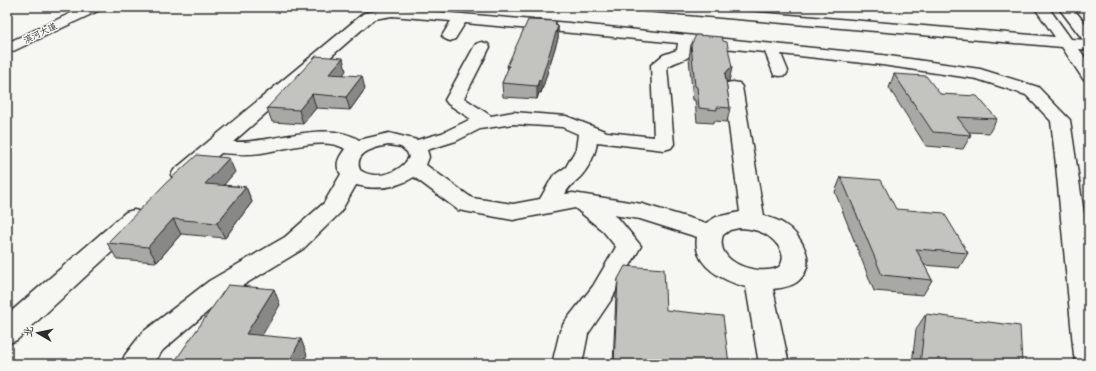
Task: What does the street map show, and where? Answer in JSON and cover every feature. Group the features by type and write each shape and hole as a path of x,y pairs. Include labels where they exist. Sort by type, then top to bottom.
{"street":[{"name":"滨河大道","path":"7,36 69,7"},
{"name":"滨河大道","path":"7,50 95,7"},
{"path":"645,7 1066,43 1088,36"},
{"path":"792,7 1057,29 1088,36"},
{"path":"1041,7 1089,76"},
{"path":"1065,7 1088,36"},
{"path":"170,186 369,16 392,12 461,17 686,39 882,60 980,74 1032,91 1060,120 1067,165 1089,356"},
{"path":"450,36 461,17"},
{"path":"686,39 685,54 669,58 659,65 664,144 603,138 566,122 513,118 475,124 449,137 415,157 407,174 396,179 384,182 365,181 351,175 347,169 347,162 351,155 367,144 389,140 404,142 415,157 466,205 513,212 573,200 642,212 711,233"},
{"path":"482,47 454,100 488,122"},
{"path":"771,48 780,72"},
{"path":"733,87 753,221"},
{"path":"549,204 561,181 574,171 586,149 588,131"},
{"path":"215,146 250,148 297,140 333,138 352,143 358,149"},
{"path":"136,364 153,340 218,288 294,243 332,208 351,175"},
{"path":"567,364 574,331 602,293 629,246 611,225 580,201"},
{"path":"7,332 147,207"},
{"path":"739,220 753,221 766,224 778,231 788,239 794,249 796,259 793,268 785,276 773,280 758,280 742,277 728,271 717,262 710,252 708,242 711,233 717,226 727,222 739,220"},
{"path":"758,280 774,364"}],"building":[{"path":"528,20 556,21 555,25 558,26 541,80 539,80 537,86 502,83 509,66 507,66"},
{"path":"696,35 722,37 723,41 727,42 732,68 725,74 730,108 717,107 717,110 699,108 691,45"},
{"path":"316,56 343,58 329,74 362,76 346,97 312,94 299,110 267,108"},
{"path":"894,74 926,76 940,94 977,96 997,119 957,117 971,135 933,132"},
{"path":"197,155 229,158 205,184 246,187 217,223 173,219 148,247 107,243 167,182"},
{"path":"841,177 881,180 896,209 944,213 968,253 916,249 932,280 882,275"},
{"path":"625,266 664,269 666,310 723,316 729,364 614,364 618,279"},
{"path":"228,285 274,289 246,334 301,339 288,364 173,364"},
{"path":"926,314 1020,326 1022,364 920,364"}]}
